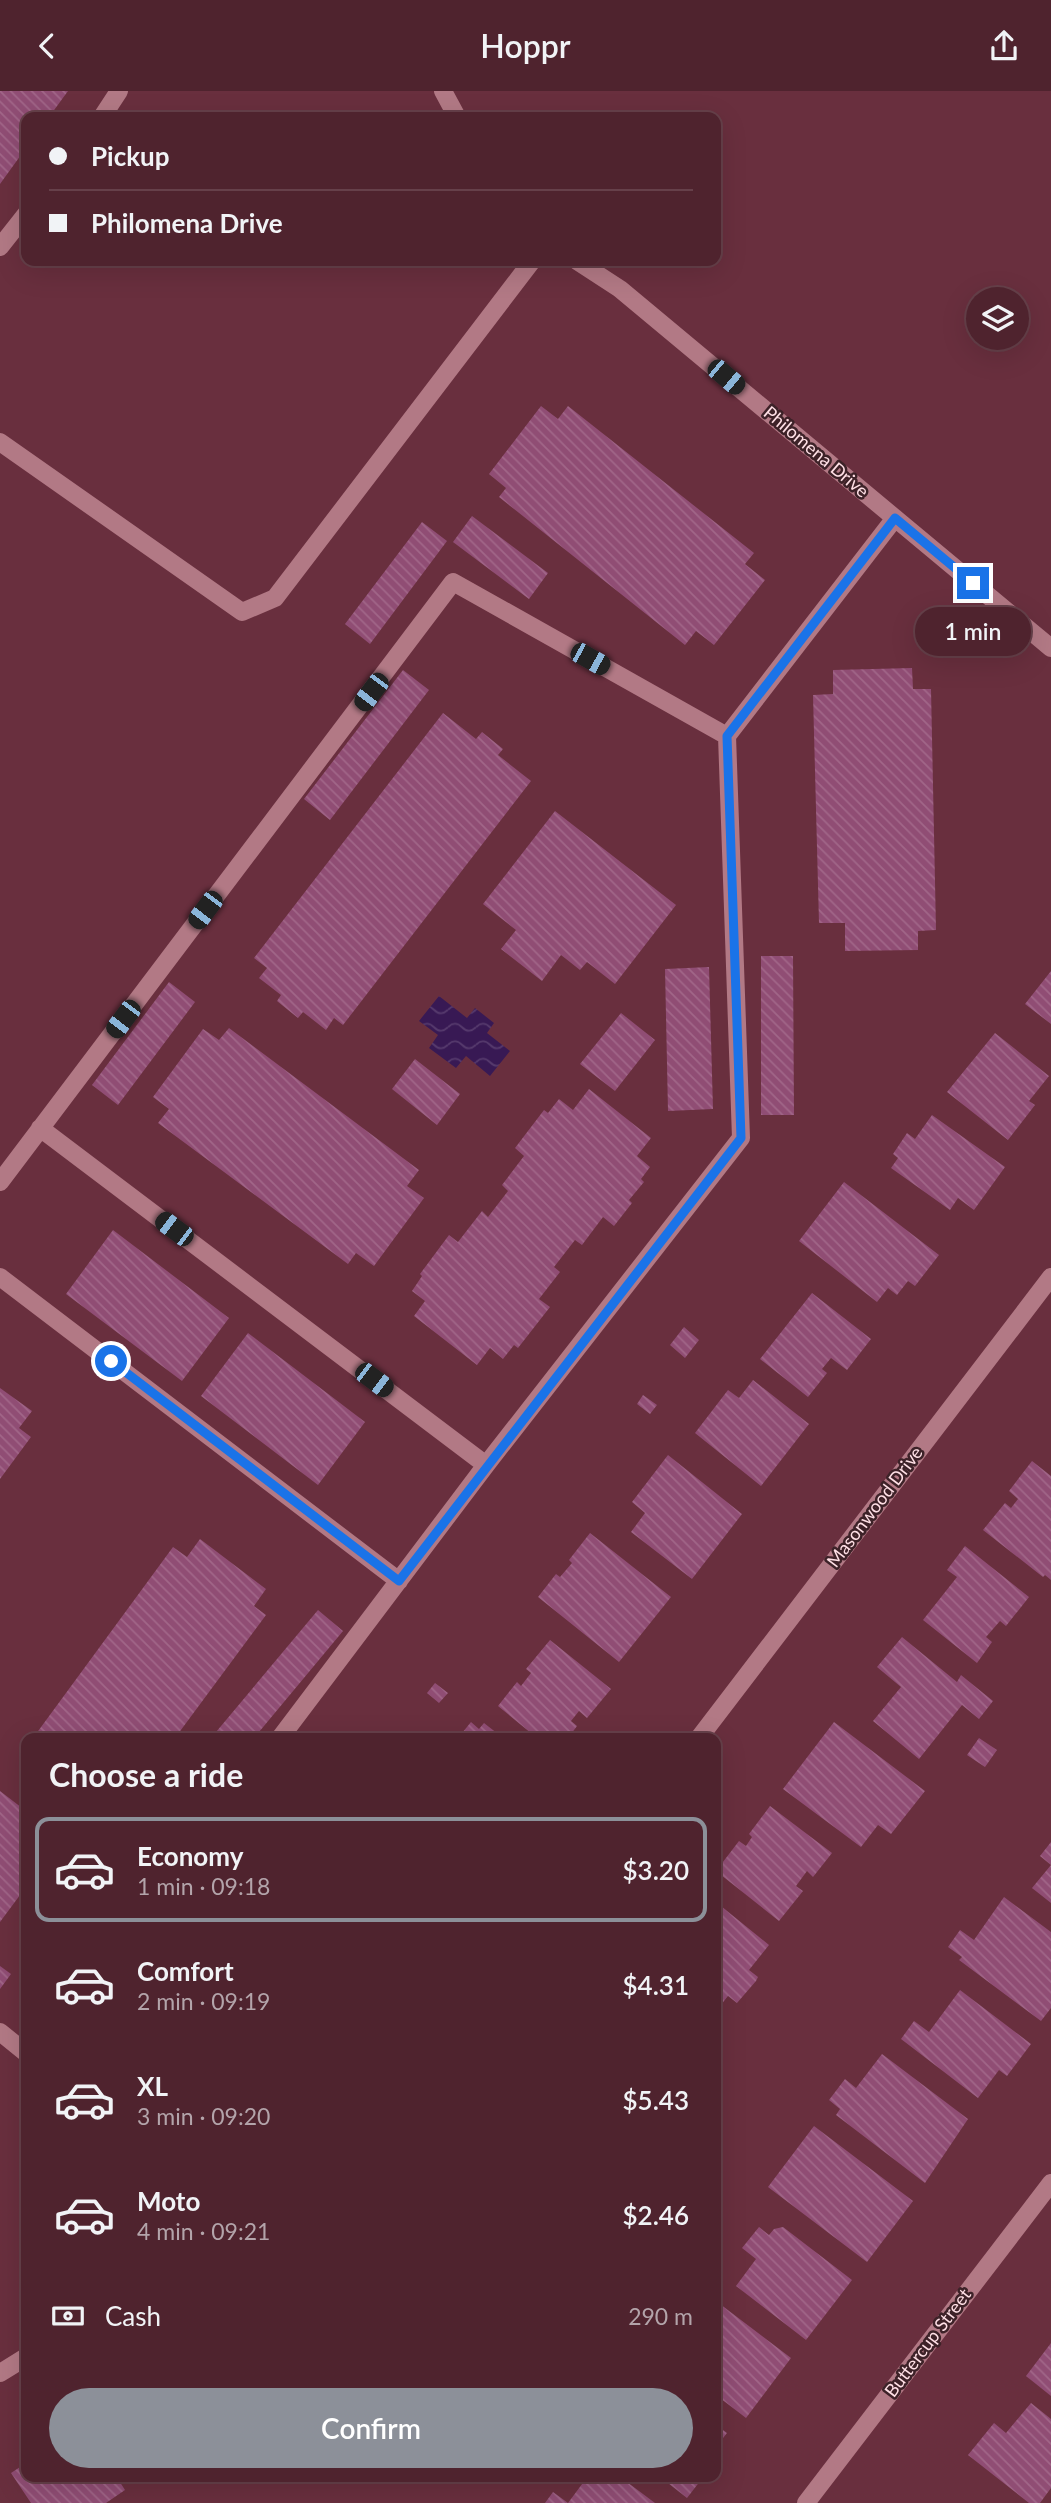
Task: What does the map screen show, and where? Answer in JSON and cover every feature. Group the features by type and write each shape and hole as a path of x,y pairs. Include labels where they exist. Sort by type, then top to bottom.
{"street":[{"path":"105,112 119,91"},
{"path":"443,91 454,112"},
{"path":"0,247 21,220"},
{"path":"0,442 242,612 275,598 527,266"},
{"name":"Philomena Drive","path":"585,266 620,289 1051,647"},
{"path":"285,1733 486,1465 741,1138 727,736 895,518"},
{"path":"0,1182 453,582 727,736"},
{"path":"40,1128 486,1465"},
{"path":"0,1277 399,1581"},
{"name":"Masonwood Drive","path":"703,1733 1051,1277"},
{"path":"0,2032 21,2049"},
{"name":"Buttercup Street","path":"806,2503 1051,2183"},
{"path":"0,2374 21,2360"}],"water":[{"path":"439,996 467,1018 475,1008 494,1023 487,1033 510,1051 490,1076 466,1056 456,1068 429,1048 438,1035 419,1021"}],"building":[{"path":"0,91 68,91 53,112 21,112 21,155 0,184"},
{"path":"541,406 558,419 568,406 754,553 745,564 765,580 714,645 696,631 685,645 499,497 506,488 489,474"},
{"path":"472,516 548,573 529,599 453,542"},
{"path":"422,522 447,541 370,644 345,624"},
{"path":"912,668 913,689 931,689 936,930 918,931 918,950 845,951 845,923 819,923 813,695 833,694 833,670"},
{"path":"403,670 429,690 330,820 304,799"},
{"path":"443,713 476,739 482,732 503,749 498,755 531,781 343,1025 334,1018 326,1030 303,1012 298,1018 277,1001 281,995 259,978 267,968 254,958"},
{"path":"555,811 676,905 615,984 587,962 580,970 561,955 542,981 501,949 516,930 483,904"},
{"path":"761,956 793,956 794,1115 761,1115"},
{"path":"709,967 713,1109 668,1111 665,969"},
{"path":"1051,971 1051,1024 1025,1004"},
{"path":"169,982 195,1002 118,1105 92,1085"},
{"path":"621,1013 655,1040 615,1091 580,1064"},
{"path":"229,1028 419,1170 407,1186 424,1198 374,1266 356,1253 348,1264 158,1123 169,1109 153,1097 203,1029 219,1040"},
{"path":"995,1033 1049,1076 1029,1101 1035,1105 1008,1140 947,1092"},
{"path":"415,1059 460,1094 437,1125 392,1089"},
{"path":"589,1089 651,1138 637,1156 650,1167 641,1179 644,1182 629,1200 632,1203 614,1226 603,1217 582,1245 575,1240 554,1267 560,1272 539,1299 550,1307 518,1348 514,1345 503,1359 490,1348 477,1365 414,1316 425,1301 412,1291 422,1276 420,1274 449,1235 458,1242 482,1211 488,1217 508,1191 502,1185 524,1156 515,1148 544,1110 548,1113 559,1099 573,1110"},
{"path":"932,1115 1005,1167 974,1210 958,1198 950,1210 891,1168 898,1158 893,1154 907,1133 915,1139"},
{"path":"844,1182 939,1255 915,1286 908,1281 897,1295 888,1288 877,1302 799,1241"},
{"path":"113,1230 229,1318 182,1381 66,1294"},
{"path":"812,1293 871,1339 847,1370 831,1358 822,1369 827,1373 808,1397 760,1359"},
{"path":"684,1327 699,1340 685,1358 670,1345"},
{"path":"248,1333 365,1422 318,1485 201,1396"},
{"path":"753,1380 809,1424 761,1486 695,1433 728,1390 739,1398"},
{"path":"0,1388 32,1411 19,1428 31,1437 0,1479"},
{"path":"643,1395 657,1405 650,1414 637,1404"},
{"path":"668,1455 742,1514 692,1579 631,1532 645,1513 632,1502"},
{"path":"1032,1461 1051,1476 1051,1580 1045,1575 1043,1577 983,1530 1005,1503 1011,1508 1018,1499 1009,1491"},
{"path":"590,1533 671,1597 619,1662 538,1597 556,1574 560,1577 572,1563 569,1560"},
{"path":"200,1539 266,1589 254,1606 266,1615 179,1733 37,1733 173,1547 187,1557"},
{"path":"965,1546 1029,1597 1006,1626 1000,1621 986,1637 992,1642 977,1663 923,1620 957,1577 947,1570"},
{"path":"318,1610 343,1631 258,1733 215,1733"},
{"path":"902,1637 957,1682 961,1675 993,1701 979,1719 962,1705 919,1759 873,1721 901,1687 877,1667"},
{"path":"550,1640 611,1689 587,1718 579,1711 571,1721 577,1726 572,1733 531,1733 498,1706 517,1682 521,1686 531,1673 526,1669"},
{"path":"435,1683 448,1693 439,1703 427,1693"},
{"path":"471,1722 479,1729 484,1723 497,1733 462,1733"},
{"path":"834,1722 925,1791 891,1834 878,1825 861,1847 783,1789"},
{"path":"979,1738 997,1750 985,1767 967,1755"},
{"path":"0,1791 21,1807 21,1894 0,1922"},
{"path":"770,1806 832,1853 813,1877 807,1871 796,1886 803,1891 779,1921 721,1875 721,1864 739,1841 746,1846 752,1837 749,1834"},
{"path":"1051,1842 1051,1865 1040,1856"},
{"path":"1051,1865 1051,1903 1032,1888"},
{"path":"1004,1897 1051,1932 1051,2008 1041,2021 959,1960 962,1957 948,1947 960,1930 974,1940"},
{"path":"721,1906 769,1945 749,1970 758,1977 756,1981 737,2003 728,1996 721,2005"},
{"path":"0,1966 11,1974 0,1989"},
{"path":"960,1990 1031,2044 1007,2076 999,2070 978,2098 901,2039 914,2021 929,2032"},
{"path":"882,2054 968,2119 925,2183 836,2115 840,2109 829,2100 845,2079 856,2088"},
{"path":"814,2126 913,2201 867,2262 768,2187"},
{"path":"759,2227 769,2235 774,2229 783,2227 852,2280 806,2340 736,2286 756,2259 742,2248"},
{"path":"721,2305 791,2358 746,2418 721,2399"},
{"path":"1051,2343 1051,2396 1026,2376"},
{"path":"1031,2403 1051,2419 1051,2488 1040,2503 1029,2503 968,2455 994,2423 1006,2433"},
{"path":"721,2429 727,2433 721,2441"},
{"path":"21,2466 21,2482 120,2482 125,2490 106,2503 31,2503 11,2473"},
{"path":"584,2482 627,2482 655,2503 568,2503"},
{"path":"667,2482 699,2482 687,2498"},
{"path":"553,2492 568,2503 545,2503"}],"route":[{"path":"111,1361 399,1581 741,1138 727,736 895,518 973,583"}]}
